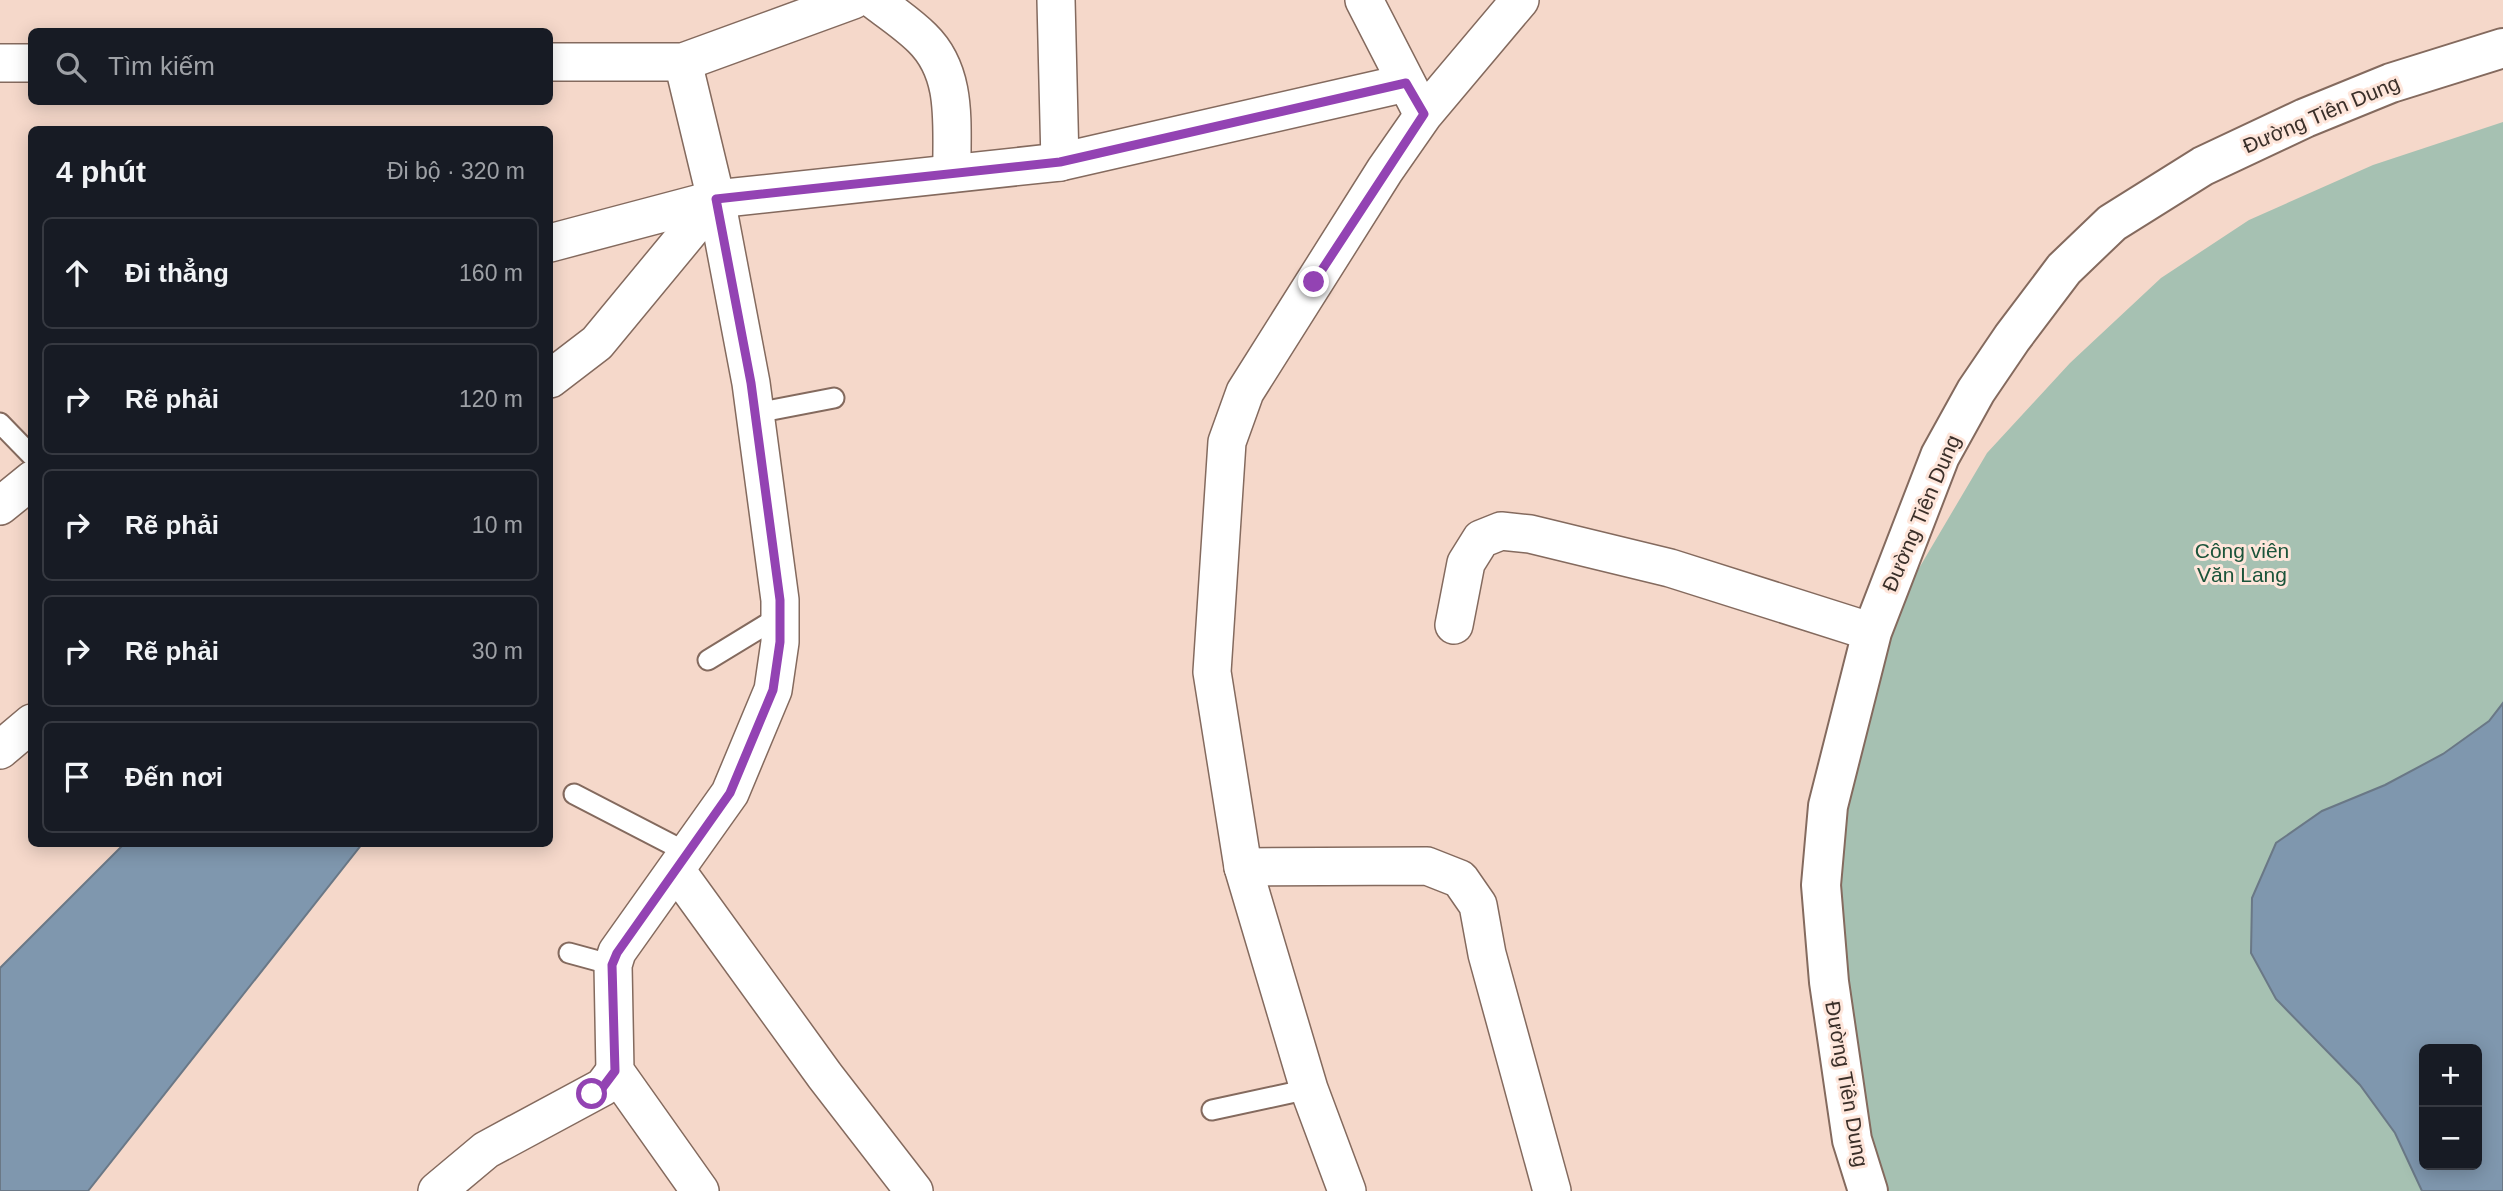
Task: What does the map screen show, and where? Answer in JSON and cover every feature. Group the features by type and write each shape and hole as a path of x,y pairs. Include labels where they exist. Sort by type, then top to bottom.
{"street":[{"path":"553,62 683,62 853,0"},
{"path":"874,0 923,39 944,68 950,92 952,173"},
{"path":"1056,0 1060,162"},
{"path":"1364,0 1415,99"},
{"path":"1347,1191 1309,1089 1243,867 1212,672 1227,442 1245,392 1415,99 1520,0"},
{"name":"Đường Tiên Dung","path":"1868,1191 1852,1140 1829,982 1821,885 1828,806 1872,632 1940,456 1976,391 2064,269 2112,223 2203,166 2305,118 2391,83 2503,48"},
{"path":"683,62 716,199 755,412 780,616 780,642 773,690 730,793 617,953 612,965 615,1071 700,1191"},
{"path":"0,63 28,63"},
{"path":"553,242 716,199 1060,162 1415,99"},
{"path":"553,377 597,342 716,199"},
{"path":"0,506 28,483"},
{"path":"1454,625 1466,563 1481,539 1501,531 1530,534 1670,568 1872,632"},
{"path":"0,750 28,726"},
{"path":"682,861 825,1076 914,1191"},
{"path":"1243,867 1427,866 1460,879 1478,905 1487,954 1552,1191"},
{"path":"438,1191 486,1150 603,1087 615,1071"}],"lane":[{"path":"755,412 834,398"},
{"path":"0,424 28,452"},
{"path":"709,660 780,616"},
{"path":"574,794 682,861"},
{"path":"569,953 612,965"},
{"path":"1212,1110 1309,1089"}],"green space":[{"name":"Công viên Văn Lang","path":"2503,122 2503,703 2489,721 2443,754 2385,785 2322,811 2276,843 2252,898 2251,953 2276,999 2360,1085 2395,1133 2422,1191 1867,1191 1833,894 1852,780 1876,670 1915,575 1987,453 2070,363 2161,278 2249,220 2373,165"}],"water":[{"path":"2503,703 2503,1191 2422,1191 2395,1133 2360,1085 2276,999 2251,953 2252,898 2276,843 2322,811 2385,785 2443,754 2489,721"},
{"path":"121,847 360,847 88,1191 0,1191 0,968"}],"route":[{"path":"592,1094 603,1087 615,1071 612,965 617,953 730,793 773,690 780,642 780,600 751,383 716,199 1060,162 1406,83 1424,114 1314,282"}]}
